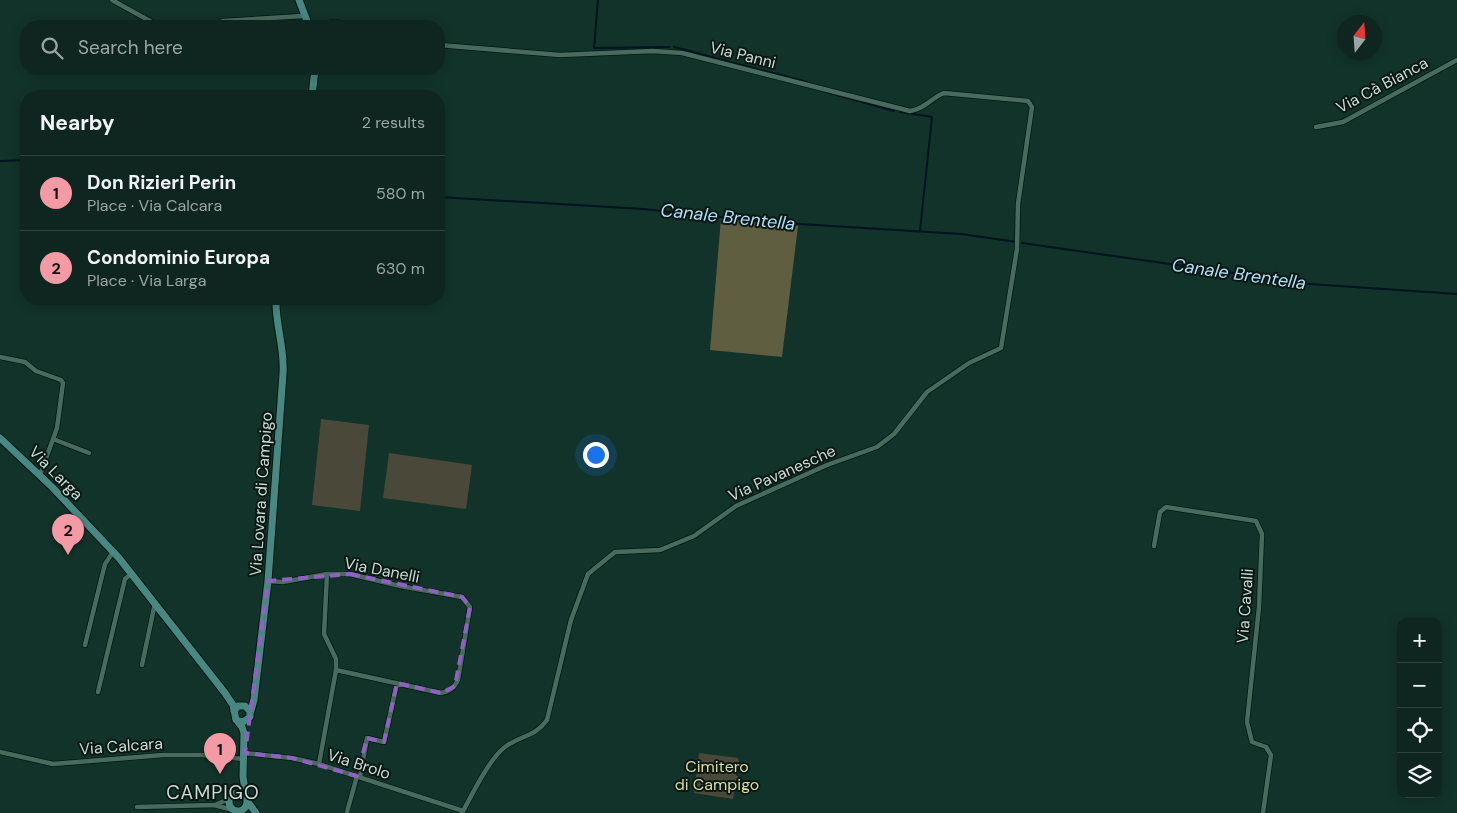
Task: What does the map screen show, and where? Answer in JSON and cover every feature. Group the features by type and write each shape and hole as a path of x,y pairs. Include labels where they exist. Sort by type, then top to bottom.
{"street":[{"path":"112,0 148,20"},
{"path":"299,0 305,20"},
{"path":"239,20 303,16"},
{"name":"Via Panni","path":"445,46 560,55 653,50 682,53 910,111 919,110 935,96 944,92 1031,103"},
{"name":"Via Cà Bianca","path":"1316,127 1343,122 1457,60"},
{"path":"313,90 314,75"},
{"name":"Via Pavanesche","path":"463,812 497,755 513,742 540,730 547,720 571,620 588,574 615,552 660,550 694,536 736,506 827,465 877,448 894,434 927,392 969,363 1001,348 1017,250 1018,204 1031,103"},
{"name":"Via Lovara di Campigo","path":"232,808 243,774 268,581 283,368 283,348 277,321 276,305"},
{"path":"0,358 25,362 36,371 62,380 63,390 59,415 53,439 40,475"},
{"name":"Via Larga","path":"0,438 40,475 132,573 228,697 239,707"},
{"path":"53,439 89,453"},
{"name":"Via Cavalli","path":"1154,546 1160,512 1166,507 1256,521 1262,534 1258,607 1247,722 1252,742 1266,747 1271,755 1263,813"},
{"path":"85,645 105,564 113,552"},
{"path":"98,692 124,582 132,573"},
{"path":"319,764 336,670 336,659 324,634 328,574"},
{"name":"Via Danelli","path":"268,581 283,582 328,574 350,574 400,586 462,597 470,609 455,686 441,693 397,683"},
{"path":"142,665 155,603"},
{"path":"336,670 397,683 384,742 367,738 348,812"},
{"name":"Via Lovara di Campigo","path":"239,707 250,702 254,692"},
{"path":"239,707 249,709 250,716 245,722 237,721 234,716 239,707"},
{"name":"Via Lovara di Campigo","path":"237,721 243,728 245,753"},
{"name":"Via Calcara","path":"0,752 22,759 53,764 163,755 245,753"},
{"name":"Via Brolo","path":"245,753 292,758 319,764 463,812"},
{"name":"Via Lovara di Campigo","path":"243,774 247,799"},
{"path":"232,808 240,793 247,799 256,813"},
{"path":"137,807 214,805 244,810 247,799"},
{"path":"214,805 232,808"}],"highlighted area":[{"path":"350,574 462,597 470,607 455,686 441,693 397,683 384,742 367,738 357,776 292,758 245,753 268,581"}],"green space":[{"path":"321,419 369,425 360,511 312,505"},
{"path":"389,453 472,465 466,509 383,498"},
{"name":"Cimitero di Campigo","path":"699,753 738,758 740,765 738,765 736,776 738,776 738,780 736,780 733,799 694,793"}],"shaded area":[{"path":"721,218 798,226 782,357 710,350"}],"waterway":[{"path":"598,0 594,48 669,47"},
{"path":"674,47 807,82"},
{"path":"826,92 894,111"},
{"path":"900,112 932,117 920,231"},
{"name":"Canale Brentella","path":"0,161 20,160"},
{"name":"Canale Brentella","path":"445,197 643,209 767,222 961,234 1017,242"},
{"name":"Canale Brentella","path":"1022,243 1310,284 1457,294"}],"place":[{"name":"Condominio Europa","path":"68,555"},
{"name":"Don Rizieri Perin","path":"220,774"}],"district":[{"name":"CAMPIGO","path":"213,792"}]}
